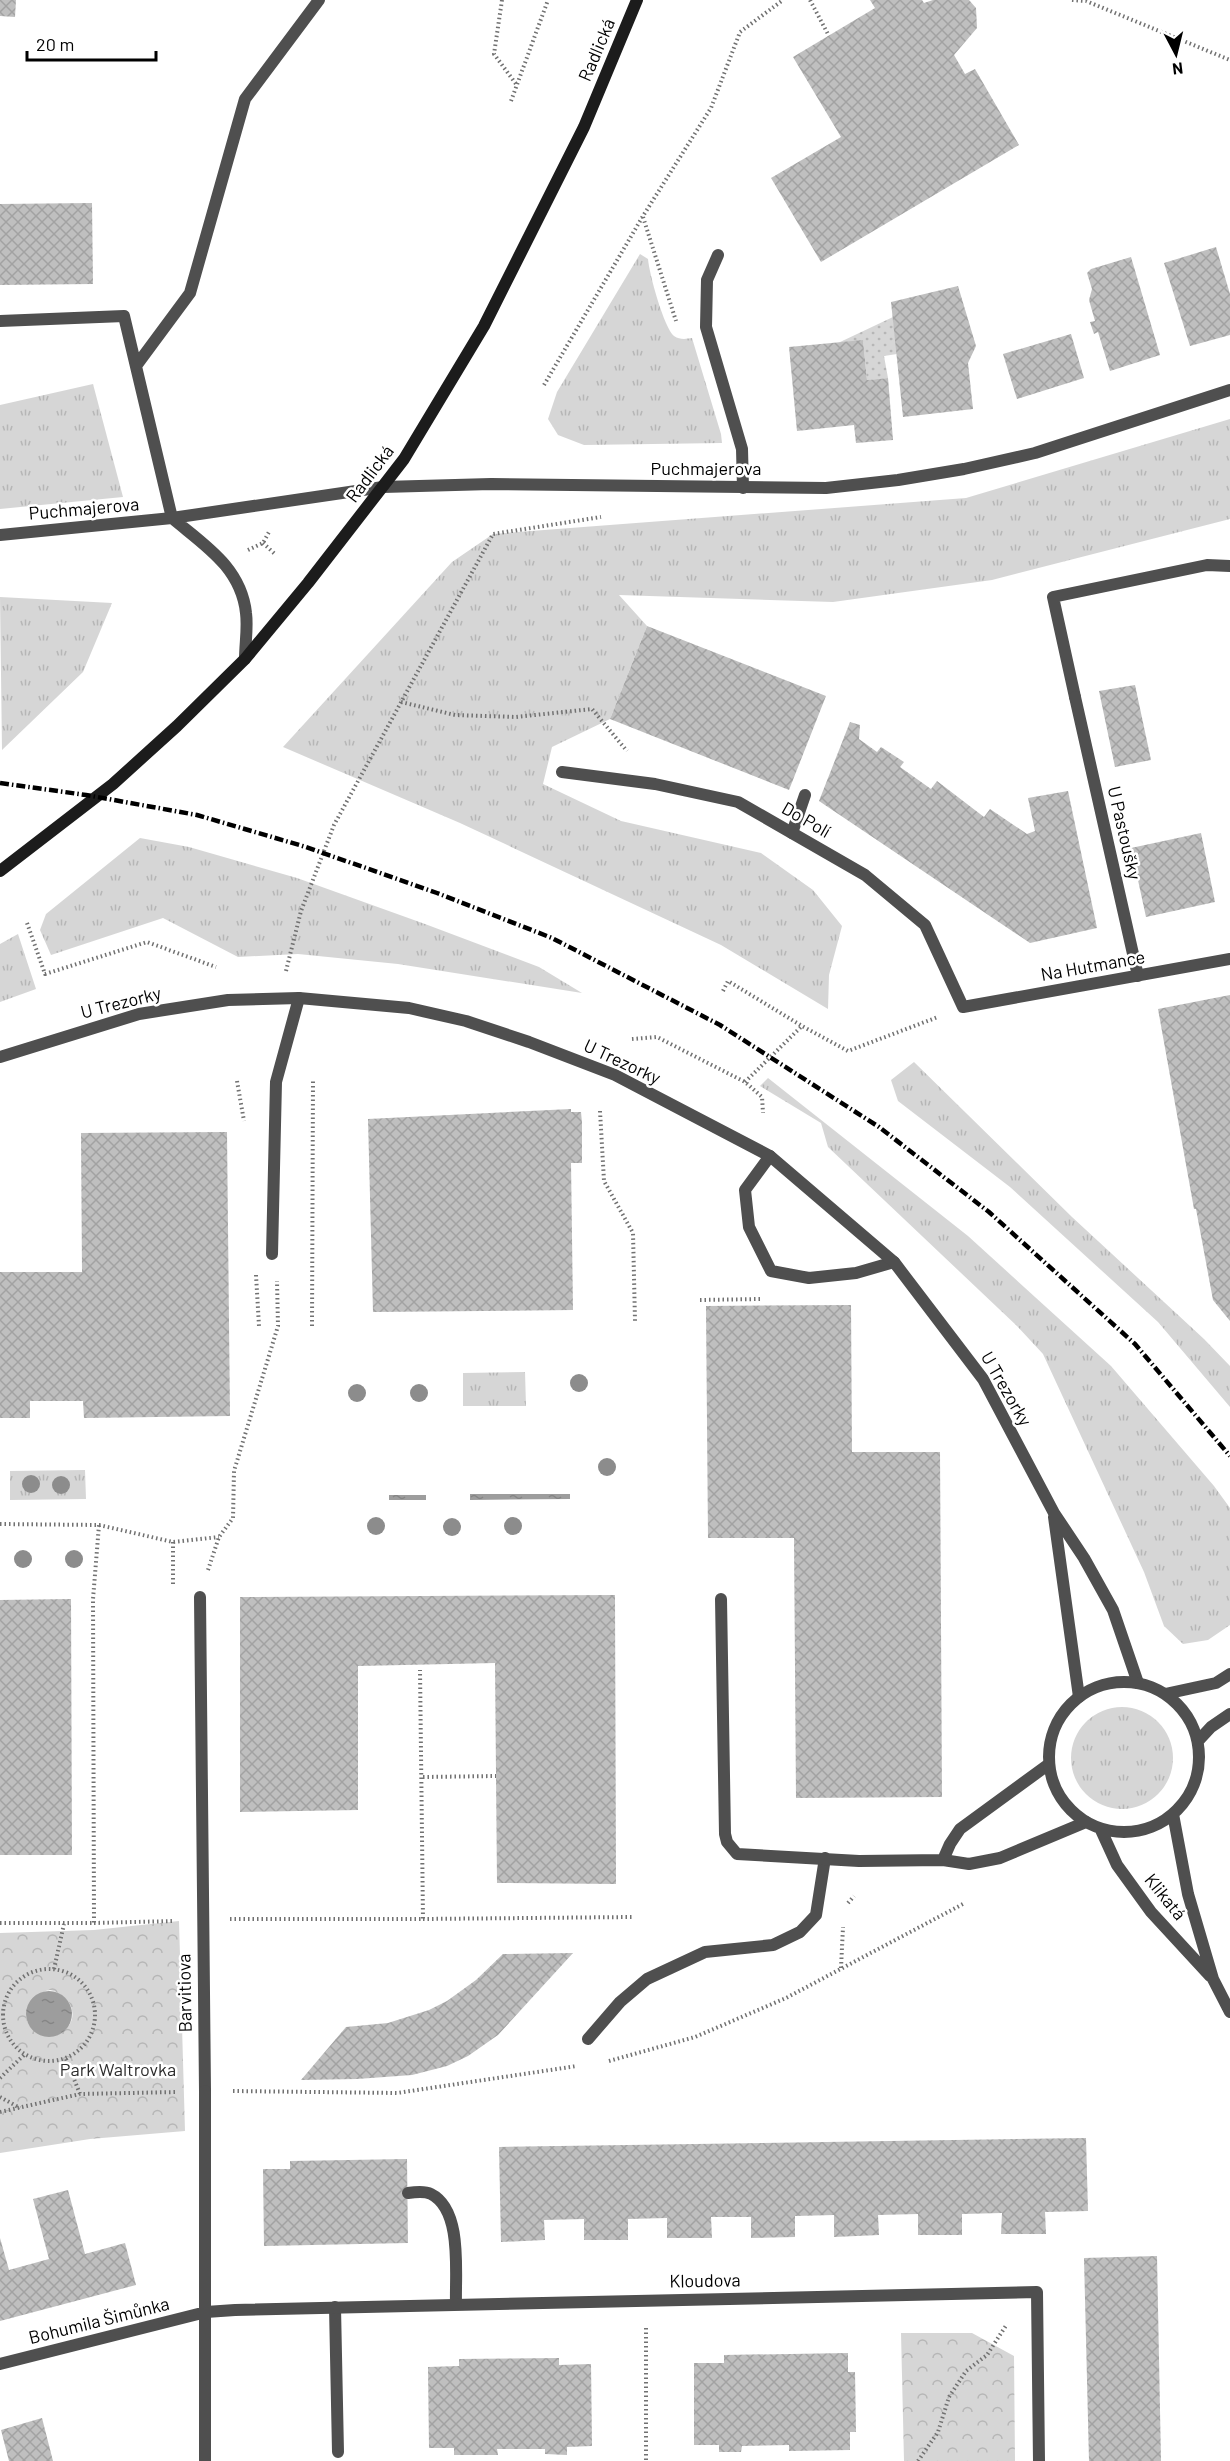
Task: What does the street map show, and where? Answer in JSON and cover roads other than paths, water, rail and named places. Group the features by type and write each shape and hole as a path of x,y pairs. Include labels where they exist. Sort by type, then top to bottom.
{"main road":[{"name":"Radlická","path":"1,870 113,784 177,726 241,663 405,459 484,327 584,127 637,0"}],"street":[{"path":"136,366 190,293 245,99 319,0"},
{"path":"718,255 707,280 706,327 742,449 743,488"},
{"path":"0,321 124,316 172,518 226,563 240,586 246,613 241,663"},
{"name":"Puchmajerova","path":"0,535 172,518 383,487 491,484 826,488 898,480 964,469 1035,453 1230,390"},
{"name":"U Pastoušky","path":"1138,976 1053,597 1207,566 1230,566"},
{"name":"Do Polí","path":"562,772 655,784 738,802 865,875 925,925 963,1007"},
{"path":"792,833 805,795"},
{"name":"Na Hutmance","path":"963,1007 1230,959"},
{"path":"272,1254 276,1082 299,998"},
{"name":"U Trezorky","path":"0,1057 139,1014 228,1000 299,998 409,1008 466,1021 519,1038 615,1075 770,1156 894,1262 983,1379 1054,1513 1084,1558 1113,1610 1138,1683"},
{"path":"770,1156 745,1190 749,1227 771,1271 809,1278 856,1273 894,1262"},
{"name":"U Trezorky","path":"1054,1513 1079,1697"},
{"name":"Barvitiova","path":"200,1597 205,2091 203,2177 206,2312 205,2461"},
{"path":"721,1599 724,1798 727,1842 737,1854 922,1862 943,1860 969,1864 1000,1858 1086,1822"},
{"path":"1166,1694 1216,1683 1230,1674"},
{"path":"1117,1683 1138,1683 1166,1694 1180,1707 1191,1723 1198,1741 1200,1756 1193,1787 1185,1802 1173,1814 1143,1831 1121,1833 1101,1830 1086,1822 1068,1807 1055,1787 1049,1764 1051,1739 1061,1715 1079,1697 1097,1687 1117,1683"},
{"path":"1198,1741 1211,1727 1230,1714"},
{"path":"943,1860 960,1829 1049,1764"},
{"name":"Klikatá","path":"1173,1814 1188,1894 1213,1979 1230,2012"},
{"name":"Klikatá","path":"1101,1830 1117,1865 1151,1912 1213,1979"},
{"path":"588,2039 620,2002 647,1979 705,1952 773,1945 800,1932 816,1915 825,1858"},
{"path":"408,2193 429,2192 440,2199 454,2226 456,2304"},
{"name":"Kloudova","path":"206,2312 456,2304 1037,2292 1039,2461"},
{"path":"335,2307 338,2452"},
{"name":"Bohumila Šimůnka","path":"0,2364 206,2312"}],"water":[{"path":"470,1494 570,1494 570,1499 470,1500"},
{"path":"389,1495 426,1495 426,1500 389,1500"},
{"path":"49,1991 65,1998 72,2014 65,2030 49,2037 33,2030 26,2014 33,1998"}],"railway":[{"path":"0,783 86,795 197,815 306,847 437,893 552,938 720,1025 879,1127 989,1212 1135,1344 1230,1456"}],"park label":[{"name":"Park Waltrovka","path":"118,2070"}]}
